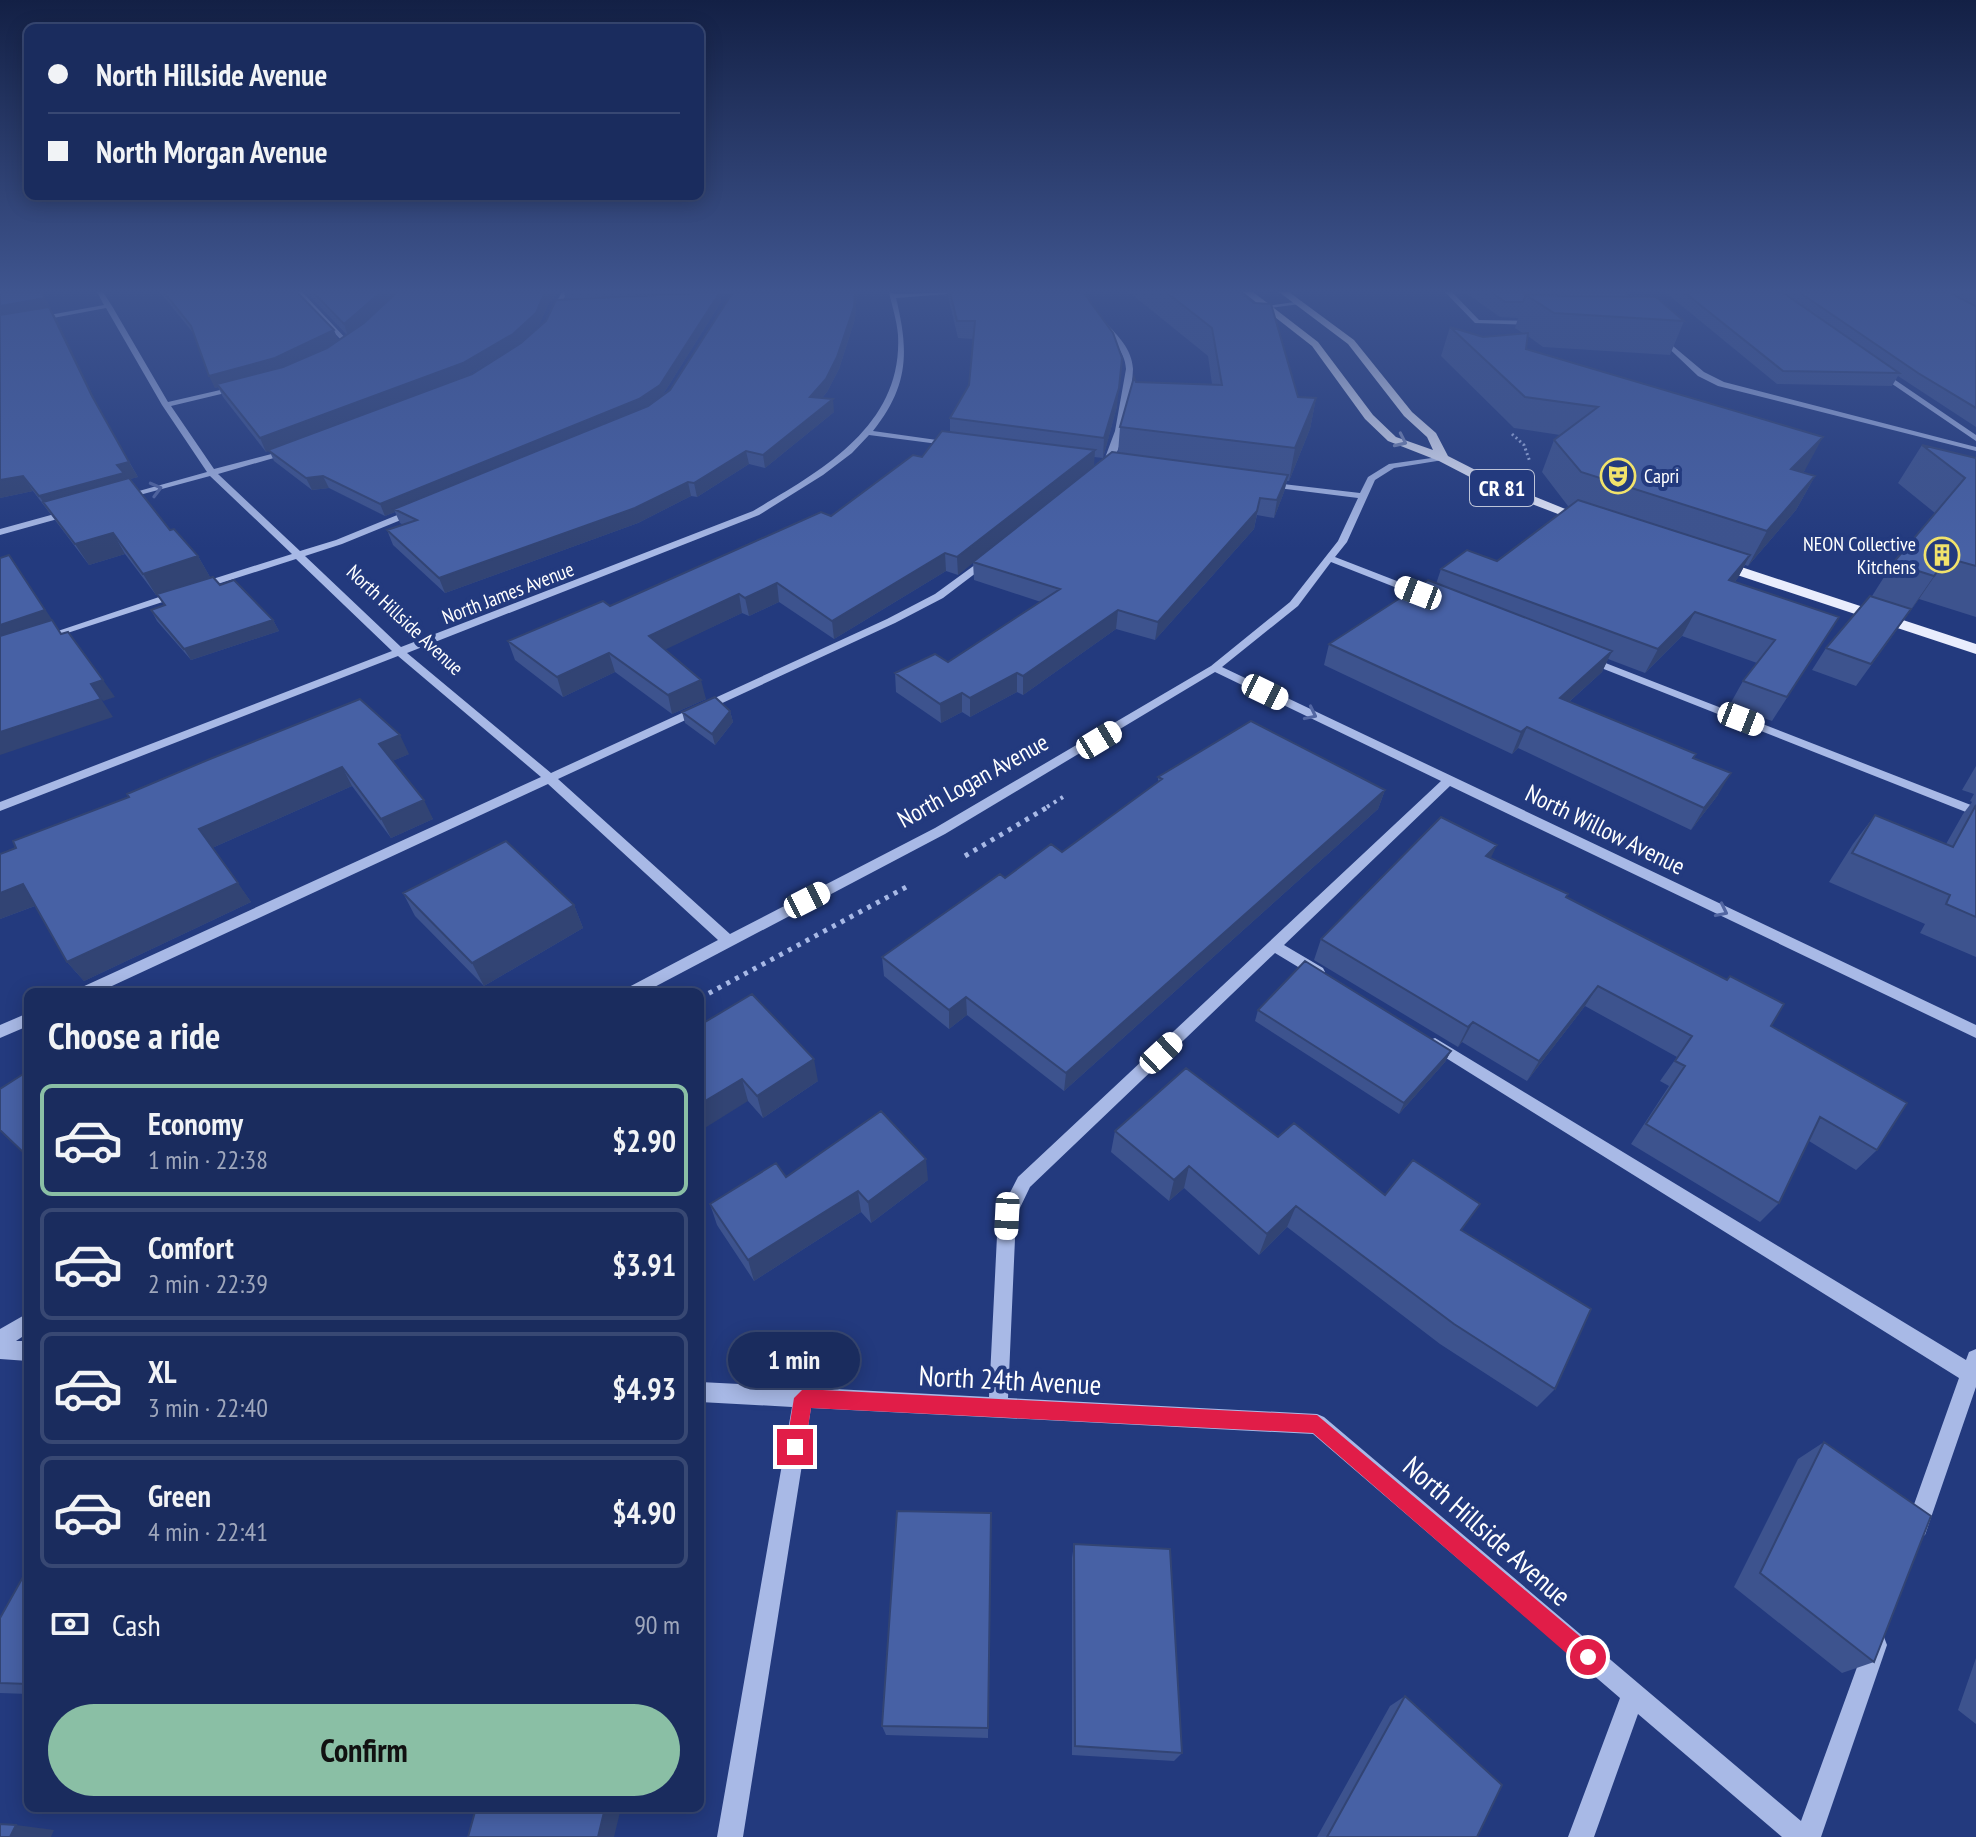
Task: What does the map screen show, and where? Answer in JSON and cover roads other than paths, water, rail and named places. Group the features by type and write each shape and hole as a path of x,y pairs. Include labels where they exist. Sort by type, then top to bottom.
{"main road":[{"name":"CR 81","path":"1340,378 1369,417 1392,439 1443,458 1497,486 1607,527"},
{"name":"CR 81","path":"1381,378 1408,414 1432,435 1443,458"},
{"path":"1708,560 1976,649"}],"street":[{"name":"North Hillside Avenue","path":"150,378 213,474 401,653 547,776 728,941"},
{"name":"North James Avenue","path":"0,807 756,513 801,486 870,433 896,392 900,378"},
{"path":"1109,463 1124,407 1127,378"},
{"path":"1708,378 1721,384 1976,449"},
{"path":"1889,378 1976,439"},
{"path":"166,405 250,384"},
{"path":"870,433 958,445"},
{"path":"108,503 303,446"},
{"name":"North Logan Avenue","path":"640,988 940,831 1215,668 1294,604 1342,542 1371,479 1392,466 1443,458"},
{"path":"1096,467 1109,463 1125,465"},
{"path":"1265,483 1364,496"},
{"path":"29,642 339,542 423,508"},
{"path":"0,532 77,511"},
{"path":"94,988 547,776 891,621 955,586 1002,548"},
{"path":"1329,558 1448,604"},
{"path":"1580,656 1976,812"},
{"name":"North Willow Avenue","path":"1215,668 1976,1032"},
{"path":"998,1408 1007,1216 1024,1182 1449,780"},
{"path":"1275,946 1329,979"},
{"path":"0,1032 24,1021"},
{"path":"1422,1036 1974,1370 1910,1549"},
{"path":"0,1340 24,1325"},
{"path":"0,1349 24,1351"},
{"name":"North 24th Avenue","path":"704,1392 1317,1424"},
{"path":"730,1837 803,1398"},
{"name":"North Hillside Avenue","path":"1317,1424 1801,1837"},
{"path":"1808,1837 1884,1622"},
{"path":"1581,1837 1633,1696"}],"place":[{"name":"Capri","path":"1618,476"},
{"name":"NEON Collective Kitchens","path":"1942,555"}]}
